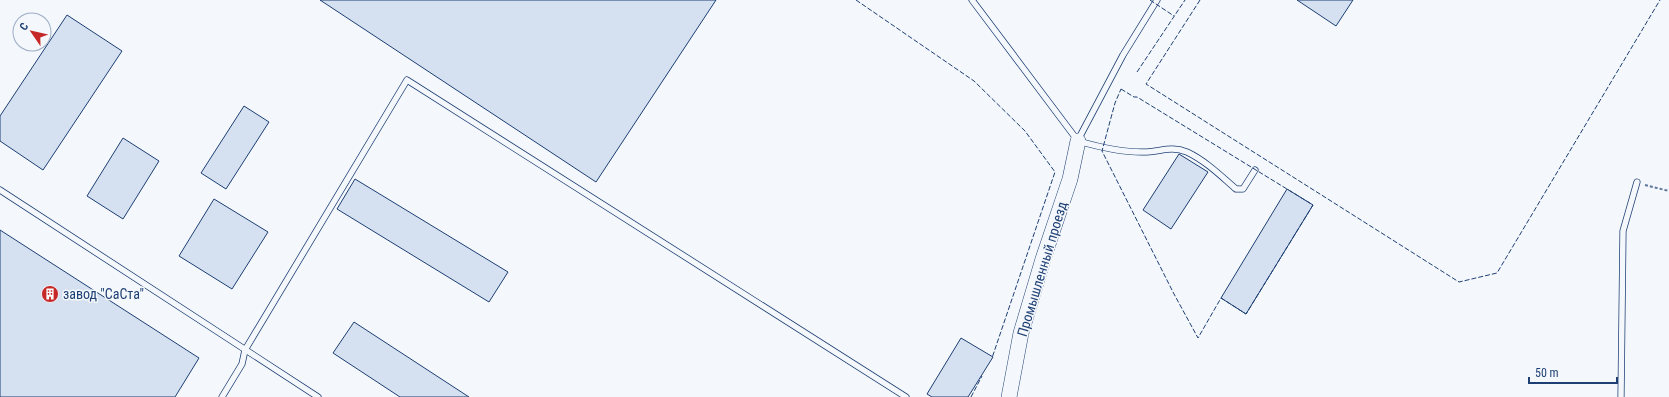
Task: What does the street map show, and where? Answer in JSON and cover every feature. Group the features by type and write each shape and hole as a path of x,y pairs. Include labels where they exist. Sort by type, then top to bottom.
{"street":[{"name":"Промышленный проезд","path":"1009,397 1021,333 1043,259 1070,179 1078,141"}],"lane":[{"path":"972,0 1078,141 1103,148 1147,152 1166,148 1186,152 1208,164 1236,189 1243,189 1254,170"},
{"path":"1078,141 1123,55 1157,0"},
{"path":"224,396 242,364 245,350 406,80 906,397"},
{"path":"1621,397 1623,231 1637,182"},
{"path":"0,190 318,397"}],"path":[{"path":"1637,182 1669,191"}],"building":[{"path":"320,0 716,0 596,182"},
{"path":"1297,0 1353,0 1336,26"},
{"path":"67,15 122,51 43,170 0,141 0,116 42,52 52,52 52,38"},
{"path":"244,106 269,122 226,189 201,173"},
{"path":"123,138 159,161 123,219 87,196"},
{"path":"1179,154 1208,172 1171,229 1143,210"},
{"path":"355,179 508,272 489,302 337,209"},
{"path":"1287,189 1313,205 1246,314 1221,298"},
{"path":"214,199 268,232 232,289 179,256"},
{"name":"завод \"СаСта\"","path":"0,230 199,358 175,397 0,397"},
{"path":"354,322 469,397 400,397 333,353"},
{"path":"961,338 993,357 968,397 932,397 927,394"}],"fence":[{"path":"856,0 974,81 1025,131 1055,172 992,358"},
{"path":"1150,0 1174,16"},
{"path":"1137,72 1185,0"},
{"path":"1200,0 1146,84 1459,282 1497,273 1660,0"},
{"path":"1121,89 1134,97 1137,97 1313,205 1246,314 1221,298 1198,338 1174,294 1102,151 1115,103 1121,89"},
{"path":"971,397 982,376"}],"place":[{"name":"завод \"СаСта\"","path":"50,294"}]}
